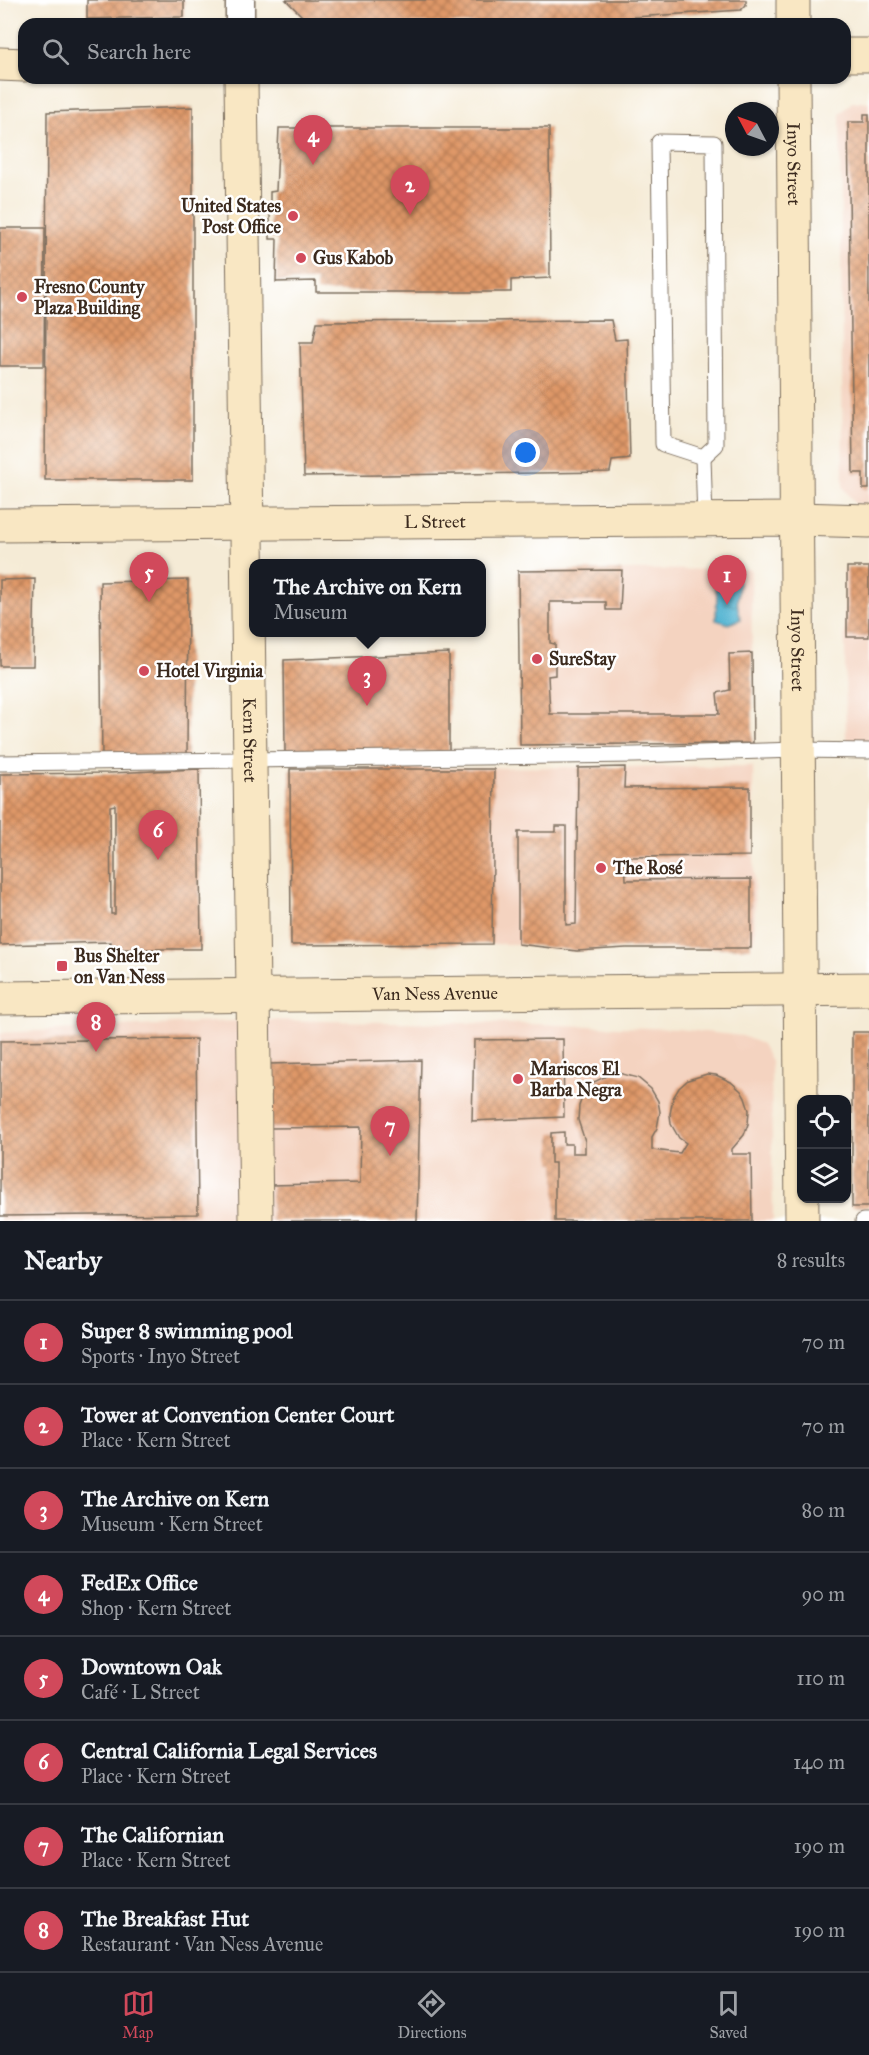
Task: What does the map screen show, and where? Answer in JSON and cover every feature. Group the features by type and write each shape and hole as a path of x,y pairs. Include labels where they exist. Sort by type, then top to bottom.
{"street":[{"path":"240,0 240,18"},
{"path":"793,0 793,18"},
{"path":"851,55 869,55"},
{"path":"0,64 18,64"},
{"name":"Kern Street","path":"241,84 256,1221"},
{"name":"Inyo Street","path":"794,84 802,1221"},
{"name":"L Street","path":"0,525 869,520"},
{"name":"Van Ness Avenue","path":"0,998 869,989"}],"lane":[{"path":"703,457 663,444 659,142 714,142 716,445 703,457 705,520"},
{"path":"0,763 634,755 798,750 869,751"},
{"path":"863,1221 869,1221"}],"shaded area":[{"path":"852,102 869,102 869,503 855,504 843,487 840,114"},
{"path":"869,567 869,742 846,742 844,568"},
{"path":"751,569 753,743 520,745 518,571"},
{"path":"753,766 755,941 667,942 626,948 577,951 518,944 291,945 290,769"},
{"path":"254,1020 531,1024 678,1029 742,1036 762,1044 771,1061 773,1221 0,1221 0,1033"}],"water":[{"path":"726,578 739,582 737,601 741,619 729,624 716,620 717,594 714,583"}],"building":[{"path":"87,0 184,0 184,17 87,18"},
{"path":"286,0 746,0 746,5 741,10 619,18 304,18"},
{"path":"193,107 193,480 45,480 47,112"},
{"path":"864,114 869,114 869,489 863,489 863,473 853,473 848,122 864,122"},
{"path":"279,128 549,128 550,278 511,280 511,292 316,292 316,281 276,282 277,239 270,239 270,192 276,191"},
{"name":"Fresno County Plaza Building","path":"0,228 45,228 44,366 0,366"},
{"path":"611,320 615,340 627,339 630,459 612,461 610,472 304,476 300,342 313,342 317,322"},
{"path":"847,567 869,567 869,637 847,637"},
{"name":"SureStay","path":"622,570 620,610 606,610 606,602 550,602 550,643 555,644 555,675 548,676 550,714 719,714 717,693 730,690 729,654 752,653 753,743 520,745 518,571"},
{"path":"35,579 33,666 0,666 0,580"},
{"name":"Hotel Virginia","path":"188,580 187,760 102,760 100,582"},
{"path":"449,653 449,752 285,753 284,660"},
{"path":"625,767 624,788 750,787 750,856 625,857 626,880 751,879 751,948 626,948 577,951 518,944 518,832 556,832 556,826 566,826 566,925 576,924 578,768"},
{"path":"199,769 201,949 111,949 111,942 0,945 0,774","holes":["115,805 115,914 111,914 110,806"]},
{"path":"290,769 494,769 492,944 291,945"},
{"path":"852,1032 869,1032 869,1207 852,1207"},
{"path":"196,1039 198,1214 0,1216 0,1041"},
{"name":"Mariscos El Barba Negra","path":"563,1039 564,1117 472,1121 474,1040"},
{"path":"421,1060 417,1221 271,1221 271,1185 360,1183 361,1127 270,1128 269,1064"},
{"path":"614,1072 638,1078 651,1089 658,1101 660,1112 657,1128 652,1137 652,1150 680,1153 686,1143 679,1138 671,1124 670,1114 673,1098 688,1080 707,1074 716,1075 731,1082 741,1091 749,1110 748,1124 744,1135 732,1149 732,1154 751,1154 752,1221 555,1221 555,1163 551,1163 551,1133 564,1132 564,1144 572,1144 572,1153 585,1153 585,1141 578,1120 579,1106 583,1095 592,1083"}],"place":[{"name":"FedEx Office","path":"313,165"},
{"name":"Tower at Convention Center Court","path":"410,215"},
{"name":"United States Post Office","path":"293,216"},
{"name":"Gus Kabob","path":"301,258"},
{"name":"Fresno County Plaza Building","path":"22,297"},
{"name":"Downtown Oak","path":"149,602"},
{"name":"Super 8 swimming pool","path":"727,605"},
{"name":"SureStay","path":"537,659"},
{"name":"Hotel Virginia","path":"144,671"},
{"name":"The Archive on Kern","path":"367,706"},
{"name":"Central California Legal Services","path":"158,860"},
{"name":"The Rosé","path":"601,868"},
{"name":"Bus Shelter on Van Ness","path":"62,966"},
{"name":"The Breakfast Hut","path":"96,1052"},
{"name":"Mariscos El Barba Negra","path":"518,1079"},
{"name":"The Californian","path":"390,1156"}]}
